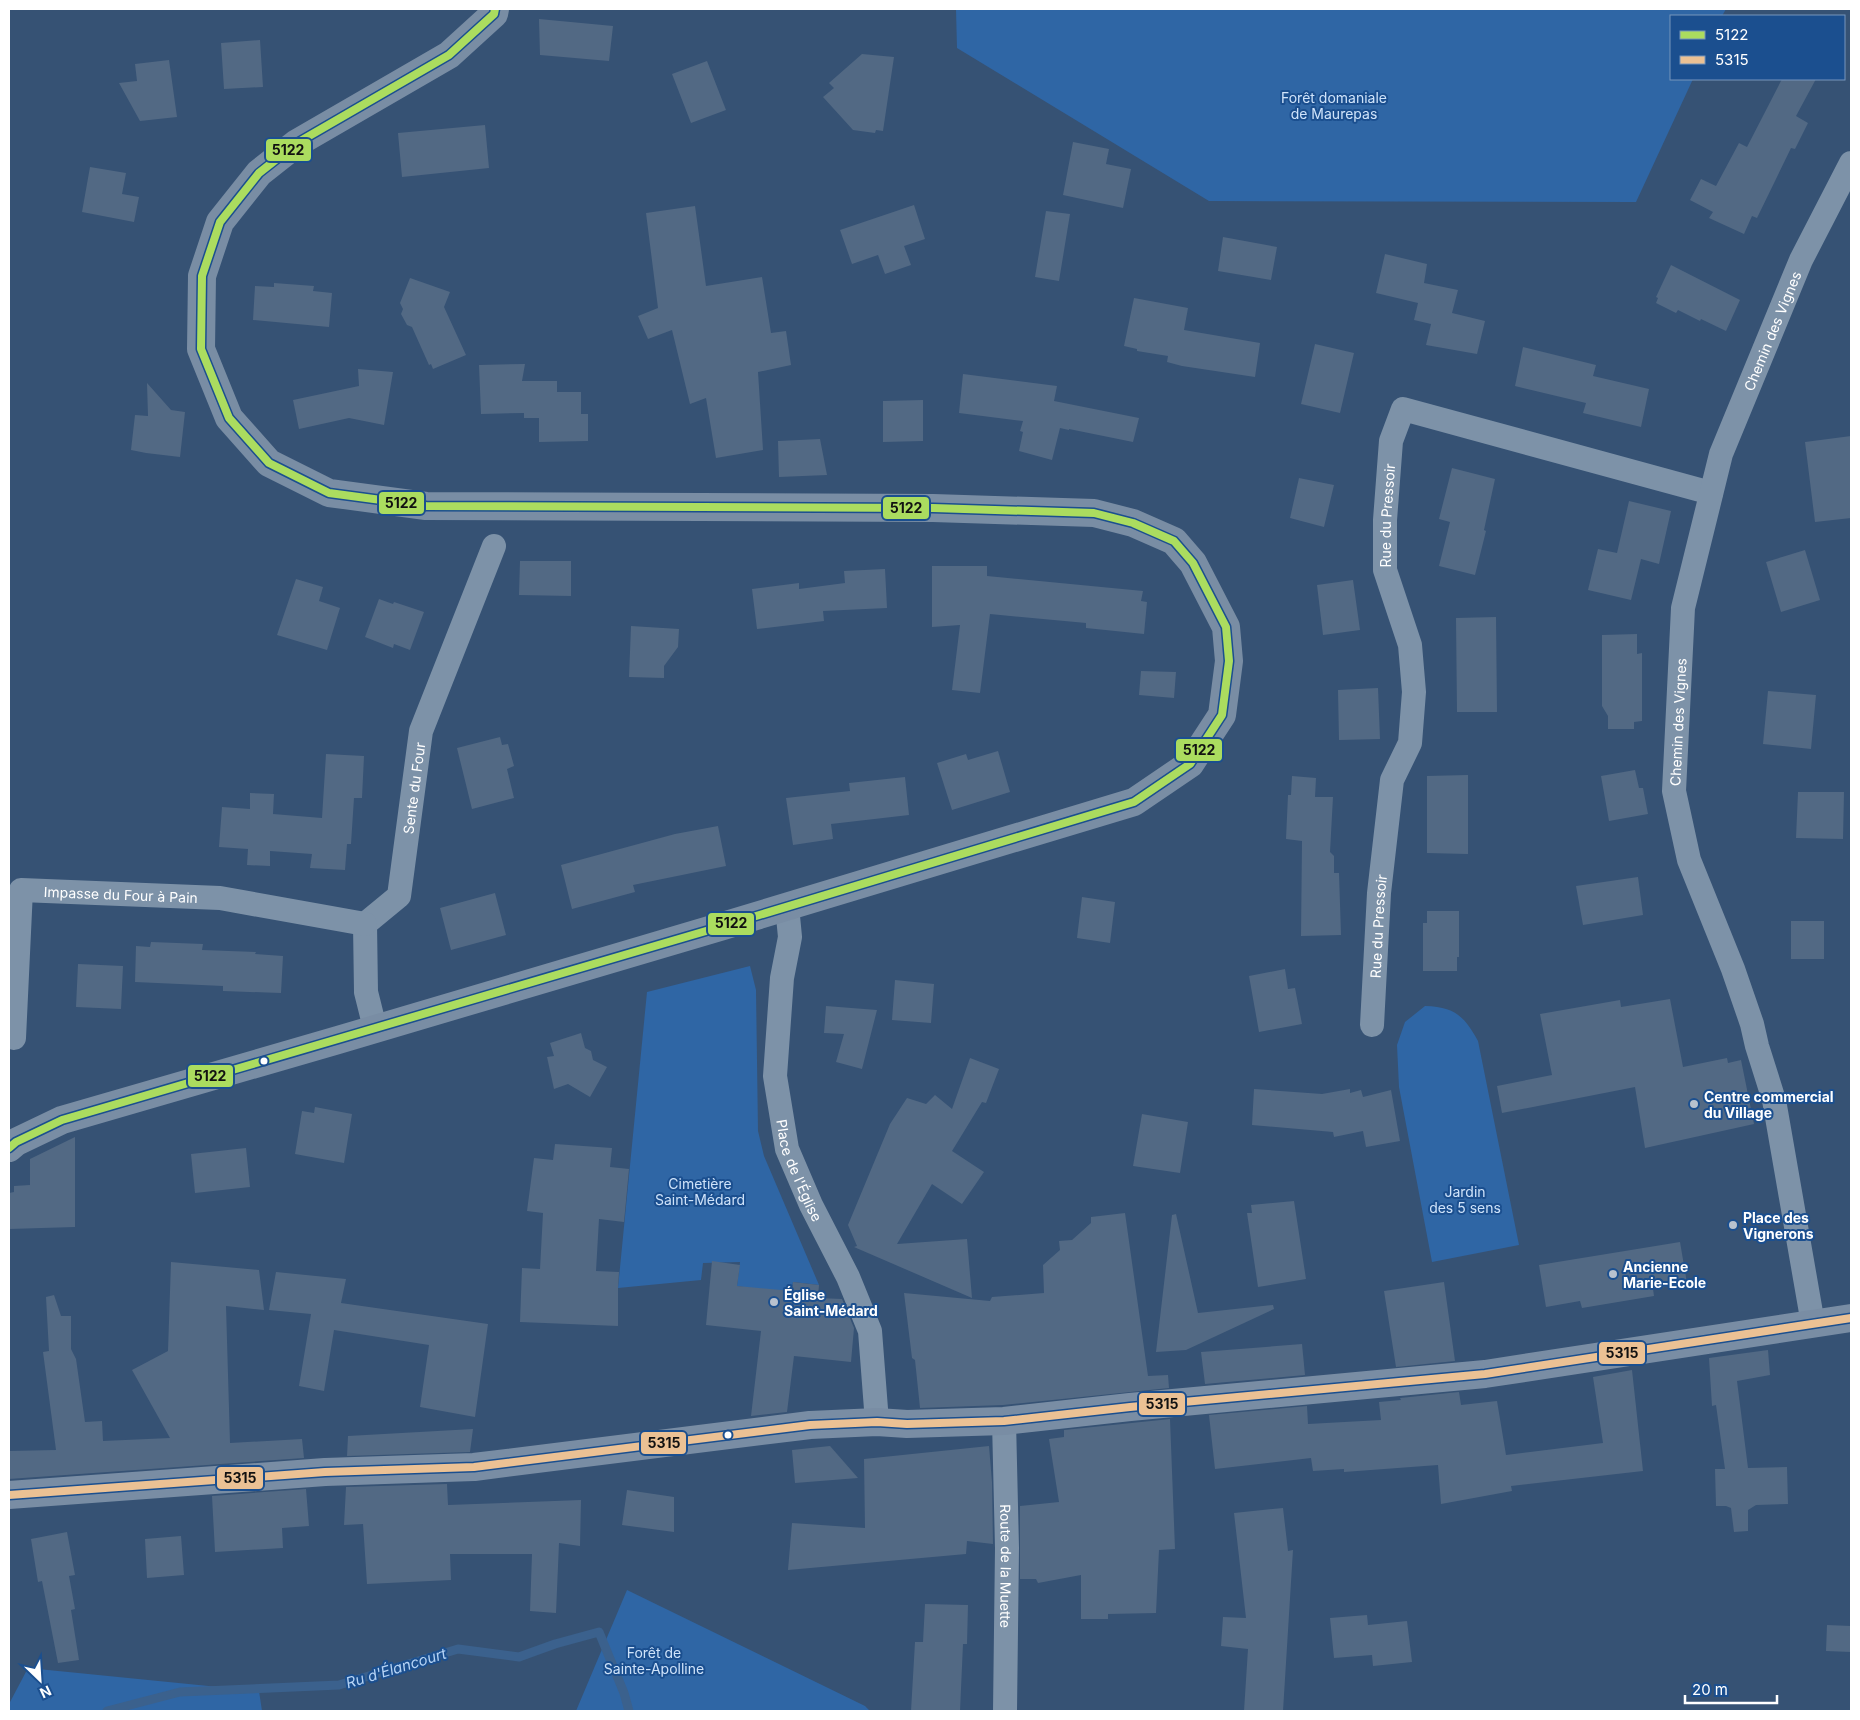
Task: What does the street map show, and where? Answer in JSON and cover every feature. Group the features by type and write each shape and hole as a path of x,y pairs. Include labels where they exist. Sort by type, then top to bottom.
{"street":[{"path":"9,1148 16,1142 62,1120 723,926 1134,802 1190,764 1222,715 1229,661 1226,627 1193,563 1174,541 1133,524 1094,513 924,508 426,506 329,493 269,463 229,418 201,349 202,276 220,222 259,173 297,143 449,55 494,14 495,9"},
{"name":"Chemin des Vignes","path":"1813,1324 1774,1100 1740,988 1689,860 1674,791 1683,608 1721,454 1801,260 1851,163"},
{"name":"Rue du Pressoir","path":"1372,1025 1379,893 1392,780 1410,742 1414,692 1410,645 1385,570 1384,520 1391,441 1403,409 1711,493"},
{"name":"Sente du Four","path":"365,924 399,896 421,731 494,546"},
{"name":"Impasse du Four à Pain","path":"14,1038 21,890 220,898 365,924"},
{"name":"Place de l'Église","path":"786,906 790,937 782,978 775,1076 788,1149 811,1205 848,1276 870,1330 877,1422"},
{"path":"365,924 366,992 374,1028"},
{"path":"9,1494 325,1472 474,1467 810,1425 877,1422 907,1424 1004,1421 1130,1406 1485,1374 1851,1318"},
{"name":"Route de la Muette","path":"1004,1421 1008,1548 1005,1711"}],"green space":[{"name":"Forêt domaniale de Maurepas","path":"956,9 1726,9 1723,15 1670,15 1670,80 1693,80 1636,202 1209,201 957,48"},
{"name":"Cimetière Saint-Médard","path":"750,966 756,990 758,1131 764,1156 819,1285 793,1282 791,1294 737,1286 740,1262 703,1263 701,1280 618,1288 647,992"},
{"name":"Jardin des 5 sens","path":"1425,1006 1444,1008 1458,1014 1478,1041 1519,1245 1432,1262 1399,1087 1397,1045 1405,1022"},
{"name":"Forêt de Sainte-Apolline","path":"627,1590 865,1706 870,1711 576,1711"},
{"path":"28,1668 259,1691 262,1711 9,1711 9,1704"}],"building":[{"path":"539,19 613,26 609,61 540,55"},
{"path":"260,40 263,87 224,89 221,43"},
{"path":"862,54 894,57 883,131 876,130 875,133 853,130 823,97 834,88 829,83"},
{"path":"169,60 177,117 140,121 119,83 137,81 135,64"},
{"path":"707,61 726,110 691,123 672,74"},
{"path":"1781,80 1815,80 1796,116 1808,123 1795,149 1791,148 1757,218 1752,216 1744,234 1709,218 1713,212 1690,200 1701,179 1716,186 1739,143 1747,147"},
{"path":"485,125 489,168 402,177 398,133"},
{"path":"1073,142 1109,149 1106,164 1131,169 1123,208 1063,195"},
{"path":"90,167 126,173 122,194 139,197 134,222 82,212"},
{"path":"914,205 925,239 904,246 911,265 885,274 878,255 852,264 840,230"},
{"path":"695,206 706,286 762,277 771,333 786,331 791,365 758,372 763,450 716,458 706,398 690,404 672,330 648,339 638,316 658,308 646,213"},
{"path":"1046,211 1070,214 1059,281 1035,277"},
{"path":"1223,237 1277,247 1271,280 1218,271"},
{"path":"1385,254 1427,264 1424,283 1458,290 1452,313 1485,321 1477,354 1426,345 1431,324 1414,320 1418,303 1376,293"},
{"path":"1671,265 1740,300 1726,331 1678,310 1676,313 1656,303 1658,298 1656,297"},
{"path":"410,278 450,292 444,307 466,355 433,369 431,364 429,365 412,327 407,325 401,314 403,309 400,303"},
{"path":"274,283 314,286 313,291 332,293 329,327 253,320 255,286 274,287"},
{"path":"1134,298 1188,308 1184,330 1260,343 1255,377 1182,366 1167,362 1168,356 1137,351 1137,349 1124,346"},
{"path":"1315,344 1354,353 1340,413 1301,404"},
{"path":"1523,347 1596,365 1593,376 1649,389 1641,427 1583,413 1586,403 1515,386"},
{"path":"525,364 522,381 557,381 557,392 581,392 581,414 588,414 588,441 539,442 539,418 524,418 524,413 481,414 479,365"},
{"path":"358,369 393,372 384,425 349,418 299,429 293,400 359,386"},
{"path":"963,374 1057,386 1054,401 1139,418 1133,442 1060,428 1052,460 1019,451 1023,432 1020,431 1023,421 959,413"},
{"path":"147,383 171,410 185,412 180,457 131,450 135,415 148,416"},
{"path":"923,400 923,441 883,442 883,401"},
{"path":"1851,436 1851,518 1815,522 1805,442"},
{"path":"820,439 827,475 779,477 778,441"},
{"path":"1452,468 1495,479 1484,530 1486,531 1475,575 1439,566 1450,522 1439,519"},
{"path":"1299,478 1334,485 1324,527 1290,518"},
{"path":"1629,501 1671,511 1659,564 1641,559 1631,600 1588,590 1598,549 1617,553"},
{"path":"1805,550 1820,600 1781,612 1766,562"},
{"path":"520,561 571,561 571,596 519,595"},
{"path":"932,566 987,566 987,576 1143,591 1141,601 1147,602 1144,634 1086,628 1086,623 990,614 980,693 952,690 960,625 932,627"},
{"path":"885,569 887,608 823,611 824,621 757,629 752,589 799,583 799,589 845,583 844,571"},
{"path":"296,579 323,587 319,601 340,608 327,650 277,635"},
{"path":"1353,580 1360,630 1323,635 1317,585"},
{"path":"379,599 424,612 410,650 394,644 393,648 365,637"},
{"path":"1496,617 1497,712 1457,712 1456,618"},
{"path":"631,626 679,629 678,647 664,666 664,678 629,677"},
{"path":"1637,634 1637,654 1642,653 1642,721 1634,722 1634,729 1608,729 1608,716 1602,706 1602,635"},
{"path":"1141,671 1176,672 1174,698 1139,695"},
{"path":"1378,688 1380,739 1339,740 1338,690"},
{"path":"1768,691 1816,695 1811,749 1763,744"},
{"path":"500,737 502,745 508,744 514,766 507,769 514,798 472,809 457,748"},
{"path":"998,751 1010,792 952,810 937,763 966,754 968,760"},
{"path":"326,754 364,756 362,798 354,798 351,844 347,844 345,870 310,868 312,854 270,851 270,866 247,865 248,849 219,847 222,807 250,809 250,793 274,794 273,814 322,818"},
{"path":"1635,770 1639,788 1643,788 1648,814 1609,821 1601,776"},
{"path":"1468,775 1468,854 1427,853 1427,776"},
{"path":"1292,776 1316,778 1315,797 1333,797 1330,852 1334,856 1334,873 1339,873 1341,935 1301,936 1302,841 1286,839 1288,795 1291,795"},
{"path":"905,777 909,815 831,824 833,839 793,845 786,798 850,791 849,783"},
{"path":"1798,792 1844,792 1843,839 1796,838"},
{"path":"718,826 726,866 633,885 635,892 572,909 561,865 675,834"},
{"path":"1638,877 1643,915 1583,925 1576,886"},
{"path":"495,893 506,935 451,950 440,908"},
{"path":"1082,897 1115,902 1110,943 1077,938"},
{"path":"1427,911 1459,911 1459,957 1457,957 1457,971 1423,971 1423,923 1427,923"},
{"path":"1791,921 1824,921 1824,959 1791,959"},
{"path":"151,942 203,944 202,950 256,952 255,954 283,956 281,993 223,991 223,986 135,982 136,946 150,947"},
{"path":"78,964 123,966 121,1009 76,1007"},
{"path":"1285,969 1288,989 1295,988 1302,1024 1259,1032 1249,976"},
{"path":"895,980 934,984 931,1023 892,1020"},
{"path":"1670,999 1683,1067 1727,1058 1728,1063 1741,1060 1754,1124 1645,1148 1635,1087 1502,1113 1497,1086 1552,1075 1540,1014 1620,1000 1621,1007"},
{"path":"826,1006 877,1010 862,1069 836,1062 844,1034 824,1033"},
{"path":"581,1033 585,1048 591,1051 593,1060 607,1067 590,1097 568,1084 554,1089 547,1057 554,1056 550,1043"},
{"path":"970,1058 999,1069 986,1103 982,1102 952,1151 984,1172 962,1204 932,1184 897,1244 967,1239 972,1298 854,1247 857,1246 848,1225 890,1124 907,1098 926,1104 935,1095 952,1109"},
{"path":"1254,1089 1322,1094 1350,1089 1350,1093 1361,1090 1363,1097 1391,1090 1400,1141 1366,1147 1363,1131 1334,1137 1333,1132 1252,1125"},
{"path":"315,1107 352,1114 344,1163 295,1154 302,1111 314,1113"},
{"path":"1142,1114 1188,1122 1180,1173 1133,1166"},
{"path":"75,1137 75,1227 9,1229 9,1193 14,1192 14,1186 30,1185 30,1159"},
{"path":"555,1144 612,1148 610,1167 629,1169 624,1222 599,1219 596,1271 619,1272 618,1326 520,1322 522,1268 540,1269 543,1213 527,1211 534,1158 553,1160"},
{"path":"246,1148 250,1187 195,1193 191,1154"},
{"path":"1294,1201 1306,1279 1258,1287 1247,1213 1252,1213 1251,1205"},
{"path":"1125,1213 1148,1376 1168,1375 1169,1388 1003,1405 920,1408 915,1360 912,1358 904,1293 990,1301 992,1297 1044,1293 1043,1265 1060,1250 1059,1241 1072,1240 1091,1223 1091,1217"},
{"path":"1176,1214 1198,1313 1273,1305 1274,1309 1186,1350 1156,1352 1172,1215"},
{"name":"Ancienne Marie-Ecole","path":"1680,1242 1687,1283 1653,1289 1654,1296 1582,1308 1580,1301 1546,1307 1539,1265"},
{"path":"712,1261 740,1265 737,1286 792,1291 793,1282 819,1285 818,1298 842,1299 854,1328 851,1362 794,1356 787,1412 751,1416 761,1331 706,1325"},
{"path":"171,1262 259,1270 264,1310 226,1306 230,1443 302,1439 304,1458 9,1479 9,1451 56,1450 43,1352 49,1351 46,1297 54,1295 61,1316 71,1316 71,1349 76,1359 85,1422 102,1421 103,1441 170,1438 132,1370 168,1351"},
{"path":"276,1272 346,1279 341,1303 488,1324 475,1417 420,1407 429,1345 334,1330 324,1391 299,1386 311,1314 269,1310"},
{"path":"1444,1282 1455,1361 1396,1367 1384,1291"},
{"path":"1302,1344 1305,1375 1205,1384 1201,1352"},
{"path":"1768,1350 1770,1375 1737,1381 1748,1468 1787,1467 1788,1504 1756,1505 1748,1510 1748,1531 1734,1532 1731,1508 1716,1506 1715,1469 1725,1469 1716,1405 1712,1406 1709,1358"},
{"path":"1632,1370 1643,1471 1511,1486 1512,1491 1441,1504 1438,1465 1344,1472 1344,1469 1313,1471 1311,1458 1215,1469 1209,1415 1307,1406 1308,1424 1381,1420 1379,1402 1459,1392 1461,1405 1497,1401 1506,1455 1603,1443 1593,1377"},
{"path":"1170,1419 1175,1549 1159,1550 1156,1613 1108,1614 1108,1619 1081,1619 1081,1575 1038,1583 1036,1579 1020,1579 1020,1506 1059,1502 1049,1439 1064,1437 1064,1430"},
{"path":"473,1429 470,1452 347,1456 348,1436"},
{"path":"830,1446 858,1478 795,1483 792,1450"},
{"path":"989,1446 992,1482 993,1544 967,1541 966,1554 788,1570 792,1523 865,1528 864,1459"},
{"path":"447,1484 448,1505 581,1500 580,1546 559,1543 556,1613 530,1611 532,1554 450,1554 451,1580 367,1584 363,1524 344,1525 346,1487"},
{"path":"306,1489 309,1526 282,1528 283,1548 215,1552 212,1496"},
{"path":"627,1490 674,1497 674,1532 622,1525"},
{"path":"1283,1508 1288,1551 1293,1550 1283,1711 1244,1711 1248,1649 1221,1646 1223,1617 1246,1618 1234,1513"},
{"path":"67,1532 75,1575 69,1576 75,1609 71,1610 79,1660 58,1663 42,1581 38,1582 31,1539"},
{"path":"181,1536 184,1575 147,1578 145,1539"},
{"path":"925,1604 968,1605 967,1644 963,1644 960,1711 911,1711 915,1642 923,1642"},
{"path":"1367,1615 1368,1625 1407,1621 1412,1662 1373,1666 1372,1655 1334,1658 1330,1618"},
{"path":"1827,1625 1851,1626 1851,1652 1826,1651"}],"waterway":[{"name":"Ru d'Élancourt","path":"107,1711 180,1692 339,1685 458,1649 519,1657 555,1644 599,1632 624,1693 629,1711"}],"transit line":[{"name":"5122","path":"9,1148 16,1142 62,1120 723,926 1134,802 1190,764 1222,715 1229,661 1226,627 1193,563 1174,541 1133,523 1094,513 933,508 426,506 329,493 269,463 229,418 201,349 202,276 220,222 259,173 297,143 449,55 494,14 495,9"},
{"name":"5315","path":"9,1495 325,1472 474,1467 810,1425 877,1422 907,1424 1004,1421 1130,1407 1485,1374 1851,1318"}],"place":[{"name":"Centre commercial du Village","path":"1694,1104"},
{"name":"Place des Vignerons","path":"1733,1225"},
{"name":"Ancienne Marie-Ecole","path":"1613,1274"},
{"name":"Église Saint-Médard","path":"774,1302"}]}
